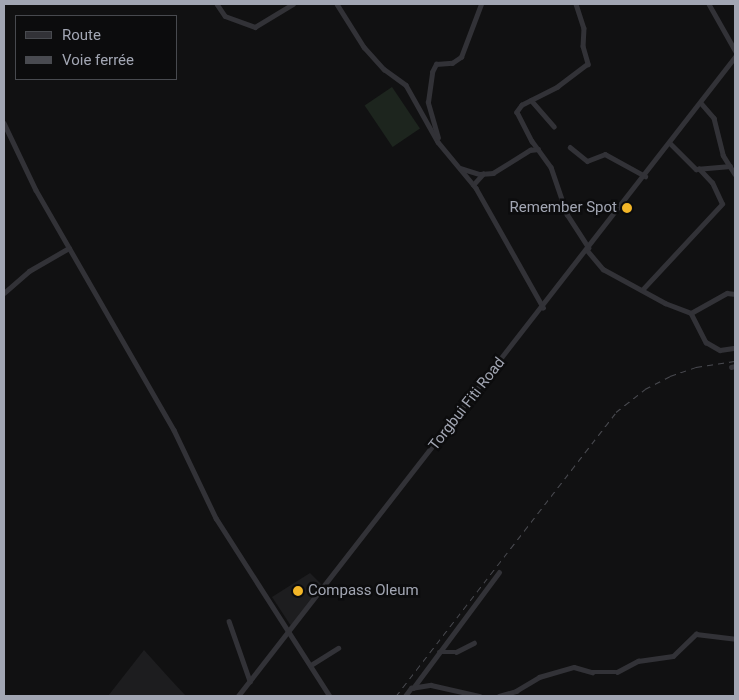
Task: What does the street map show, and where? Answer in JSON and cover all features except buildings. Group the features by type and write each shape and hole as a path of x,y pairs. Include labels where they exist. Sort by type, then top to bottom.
{"street":[{"path":"217,4 225,16 255,27 293,4"},
{"path":"337,4 364,47 384,69 406,86 438,142 473,185 543,307"},
{"path":"438,142 428,102 432,72 436,64 452,63 461,57 481,4"},
{"path":"576,4 584,28 583,46 588,64 558,87 531,100 518,112 532,141 551,166 567,214 588,249 603,269 643,289 665,303 691,312 706,342 720,350 735,348"},
{"path":"709,4 735,50"},
{"name":"Torgbui Fiti Road","path":"238,696 670,144 735,57"},
{"path":"531,100 554,126"},
{"path":"701,103 714,118 723,154 735,174"},
{"path":"4,123 36,190 174,430 216,518 330,696"},
{"path":"530,150 532,141"},
{"path":"643,289 722,204 712,183 670,144"},
{"path":"570,147 587,161 605,154 645,176"},
{"path":"459,168 483,174 493,174 530,150 538,149"},
{"path":"699,169 714,165 730,166"},
{"path":"473,185 483,174"},
{"path":"4,293 29,271 69,248"},
{"path":"691,312 728,293 735,294"},
{"path":"405,696 413,688 499,572"},
{"path":"229,621 250,681"},
{"path":"499,696 516,691 539,677 574,667 592,672 617,672 638,661 673,656 696,634 735,639"},
{"path":"439,652 456,652 474,643"},
{"path":"311,665 338,648"},
{"path":"413,688 435,685 450,692 468,692 480,696"}],"shaded area":[{"path":"392,87 420,128 393,147 365,105"},
{"path":"310,573 323,586 291,626 272,597"},
{"path":"144,650 171,680 186,696 108,696"}],"railway":[{"path":"396,696 616,412 645,389 670,376 696,367 735,361"}],"place":[{"name":"Remember Spot","path":"627,208"},
{"name":"Compass Oleum","path":"298,591"}]}
